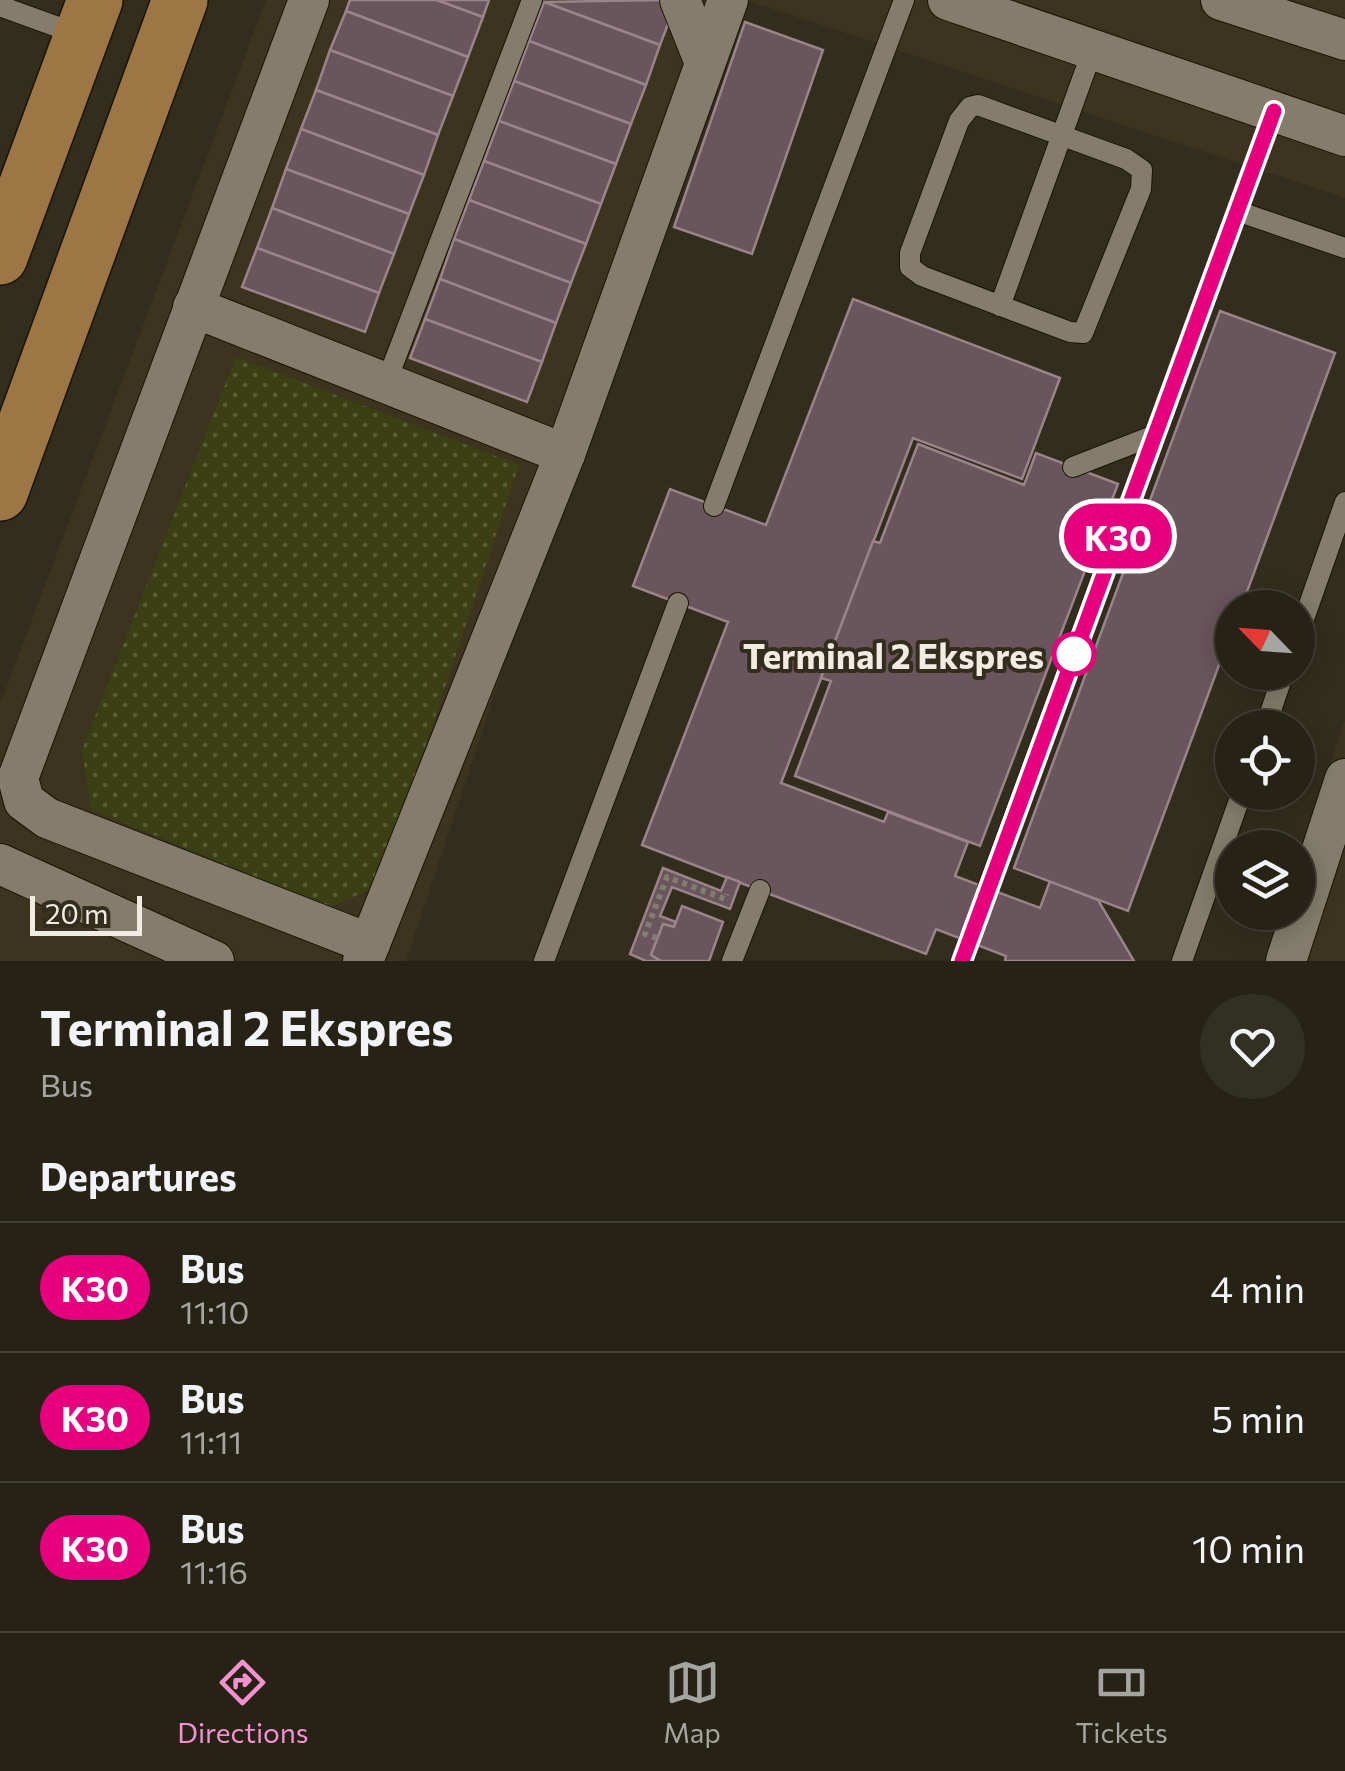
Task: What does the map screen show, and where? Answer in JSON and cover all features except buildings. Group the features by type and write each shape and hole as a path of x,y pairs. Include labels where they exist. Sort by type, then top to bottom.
{"main road":[{"path":"0,492 180,0"},
{"path":"0,257 19,169 88,18"}],"street":[{"path":"308,0 193,307 9,774 24,801 47,818 367,953 565,454 728,0"},
{"path":"680,0 705,63"},
{"path":"948,0 1022,12 1093,49 1345,136"},
{"path":"1221,0 1345,40"},
{"path":"193,307 565,454"},
{"path":"1286,961 1345,780"},
{"path":"0,864 214,961"}],"lane":[{"path":"386,383 532,0"},
{"path":"714,506 904,0"},
{"path":"0,6 88,18"},
{"path":"1000,306 1093,49"},
{"path":"970,107 988,107 1142,170 1141,189 1083,333 1070,332 1000,306 915,272 910,252 960,121 970,107"},
{"path":"988,888 1274,111"},
{"path":"1237,211 1345,248"},
{"path":"1073,466 1154,436"},
{"path":"1314,590 1345,502"},
{"path":"544,961 678,602"},
{"path":"1182,961 1236,810"},
{"path":"732,961 760,890"}],"path":[{"path":"657,938 645,934 666,877 725,899 733,880"}],"shaded area":[{"path":"266,0 725,0 406,961 0,961 0,704"},
{"path":"745,0 1345,0 1345,198"},
{"path":"1345,719 1345,961 1265,961 1275,930 1315,930 1315,830 1308,830"}],"green space":[{"path":"236,357 519,465 379,886 329,907 91,809 82,750"}],"bus line":[{"name":"K30","path":"962,961 1274,111"}],"place":[{"name":"Terminal 2 Ekspres","path":"1074,654"}]}
